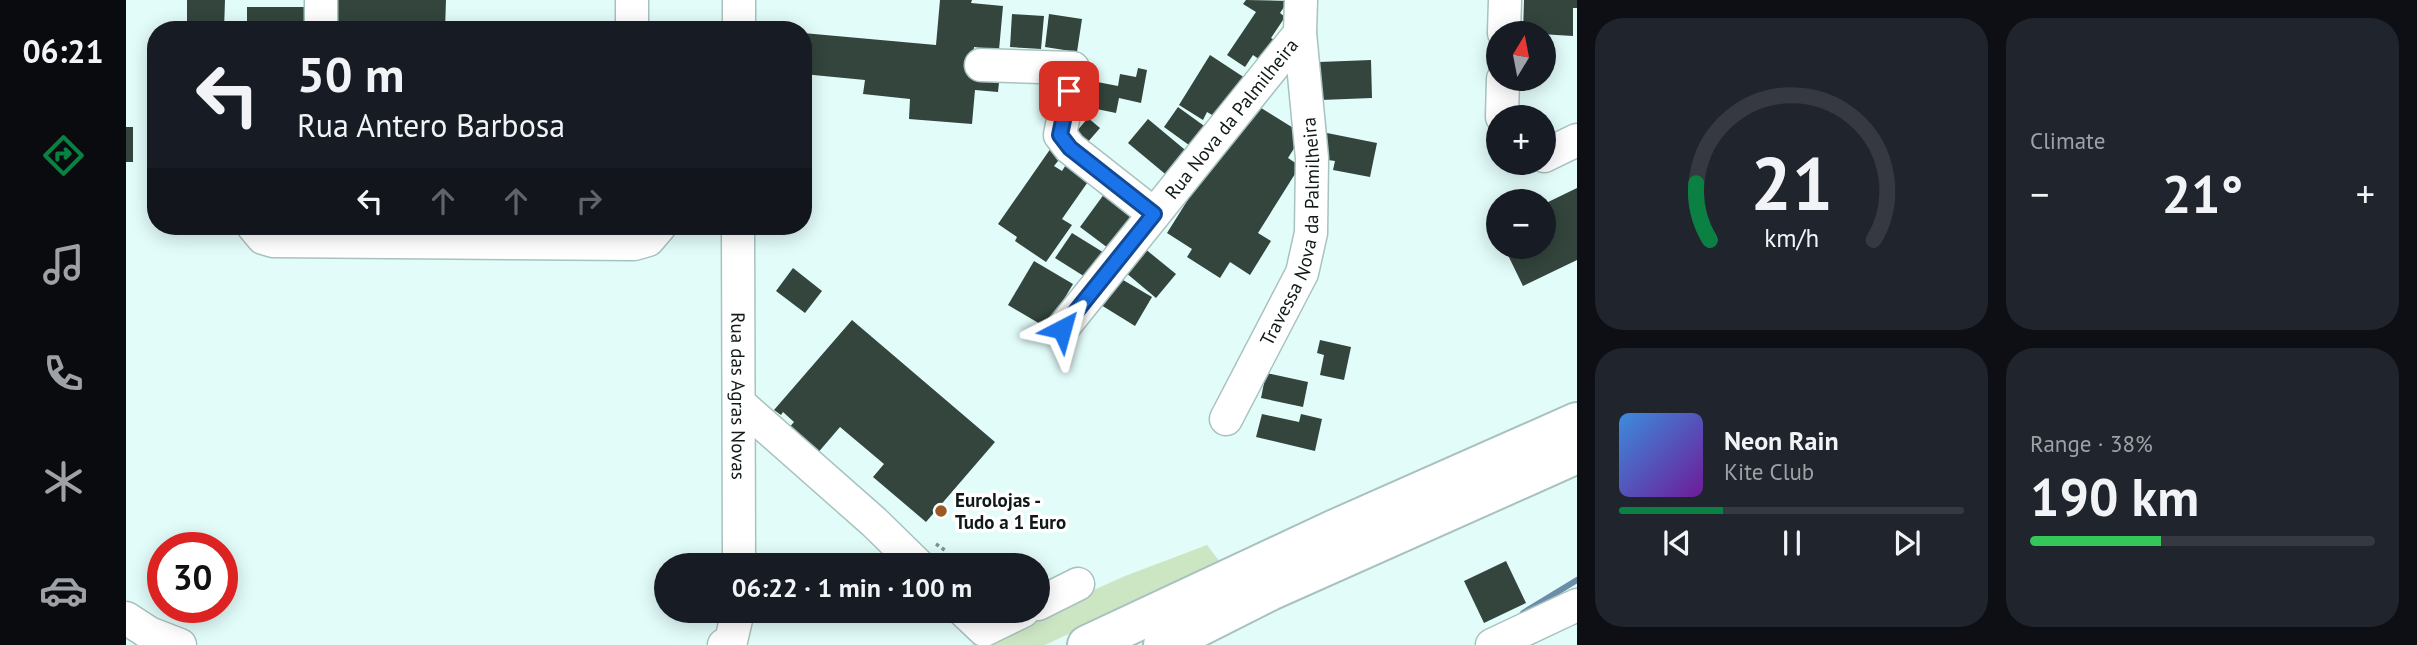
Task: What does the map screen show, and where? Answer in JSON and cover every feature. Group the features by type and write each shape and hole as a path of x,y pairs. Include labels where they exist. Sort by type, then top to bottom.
{"highway":[{"path":"1087,645 1335,529 1577,422"},
{"path":"1163,645 1270,591 1577,454"},
{"path":"1215,645 1361,572 1422,523"}],"street":[{"path":"632,0 632,21"},
{"path":"739,0 739,21"},
{"name":"Rua Nova da Palmilheira","path":"1062,329 1300,33 1301,0"},
{"path":"1504,21 1505,0"},
{"name":"Travessa Nova da Palmilheira","path":"1226,419 1302,273 1311,233 1312,158 1300,33"},
{"path":"981,65 1073,68 1060,135 1070,148 1154,214"},
{"path":"1556,150 1577,140"},
{"path":"260,235 273,241 372,235"},
{"path":"414,235 634,244 648,240 652,235"},
{"name":"Rua das Agras Novas","path":"738,235 738,553"},
{"path":"739,403 906,553"},
{"path":"1050,598 1078,584"},
{"path":"1492,645 1577,605"},
{"path":"724,645 731,641 735,623"},
{"path":"976,623 984,631 1000,623"},
{"path":"136,633 180,645"}],"green space":[{"path":"1207,545 1220,562 1045,645 971,645 1020,623 1050,623 1050,610 1125,576"}],"building":[{"path":"187,0 225,0 224,21 187,21"},
{"path":"336,0 446,0 445,21 336,21"},
{"path":"940,0 972,0 971,3 1003,6 999,50 974,47 972,71 1000,73 998,92 975,90 972,124 909,119 910,99 863,94 865,80 812,75 812,34 936,45"},
{"path":"1246,0 1288,1 1280,13 1285,17 1271,38 1276,41 1263,62 1253,55 1245,67 1227,55 1256,12 1243,4"},
{"path":"1524,0 1577,0 1577,8 1573,8 1573,36 1556,35 1556,21 1523,21"},
{"path":"247,7 308,7 308,21 247,21"},
{"path":"1012,14 1044,16 1041,49 1010,47"},
{"path":"1049,14 1082,19 1077,52 1045,47"},
{"path":"1210,55 1245,78 1219,119 1207,112 1203,120 1179,105"},
{"path":"1371,60 1372,98 1321,100 1319,62"},
{"path":"1138,68 1147,70 1141,103 1119,98 1116,113 1082,106 1087,80 1118,86 1120,74 1136,77"},
{"path":"1250,101 1303,134 1288,158 1300,166 1258,233 1271,241 1250,275 1230,262 1220,278 1187,257 1192,249 1167,233"},
{"path":"1178,107 1207,128 1193,148 1164,127"},
{"path":"1088,118 1100,128 1087,143 1075,133"},
{"path":"1148,119 1190,154 1170,178 1128,143"},
{"path":"126,127 133,127 133,162 126,162"},
{"path":"1327,133 1377,143 1370,177 1333,170 1335,161 1321,159"},
{"path":"1051,148 1062,156 1054,166 1062,171 1069,160 1092,176 1062,219 1072,225 1046,262 1015,241 1017,237 998,224"},
{"path":"1110,186 1143,209 1112,251 1080,227"},
{"path":"1577,188 1577,260 1523,286 1510,259 1556,259 1556,198"},
{"path":"1072,233 1106,254 1090,280 1055,258"},
{"path":"1144,248 1176,274 1156,298 1125,272"},
{"path":"1034,261 1073,284 1047,328 1008,305"},
{"path":"793,268 822,291 805,313 776,291"},
{"path":"1118,277 1152,297 1135,326 1101,305"},
{"path":"852,320 995,442 926,522 873,477 884,464 840,427 816,455 787,430 794,422 783,412 781,415 774,410"},
{"path":"1320,340 1351,347 1344,380 1320,375 1324,355 1317,353"},
{"path":"1266,373 1308,382 1303,407 1261,398"},
{"path":"1262,414 1299,422 1301,414 1322,419 1315,451 1256,437"},
{"path":"1506,561 1526,603 1484,623 1464,581"}],"waterway":[{"path":"1519,620 1523,613 1577,580"}],"place":[{"name":"Eurolojas - Tudo a 1 Euro","path":"941,511"}],"route":[{"path":"1062,329 1154,214 1070,148 1060,135 1069,91"}]}
